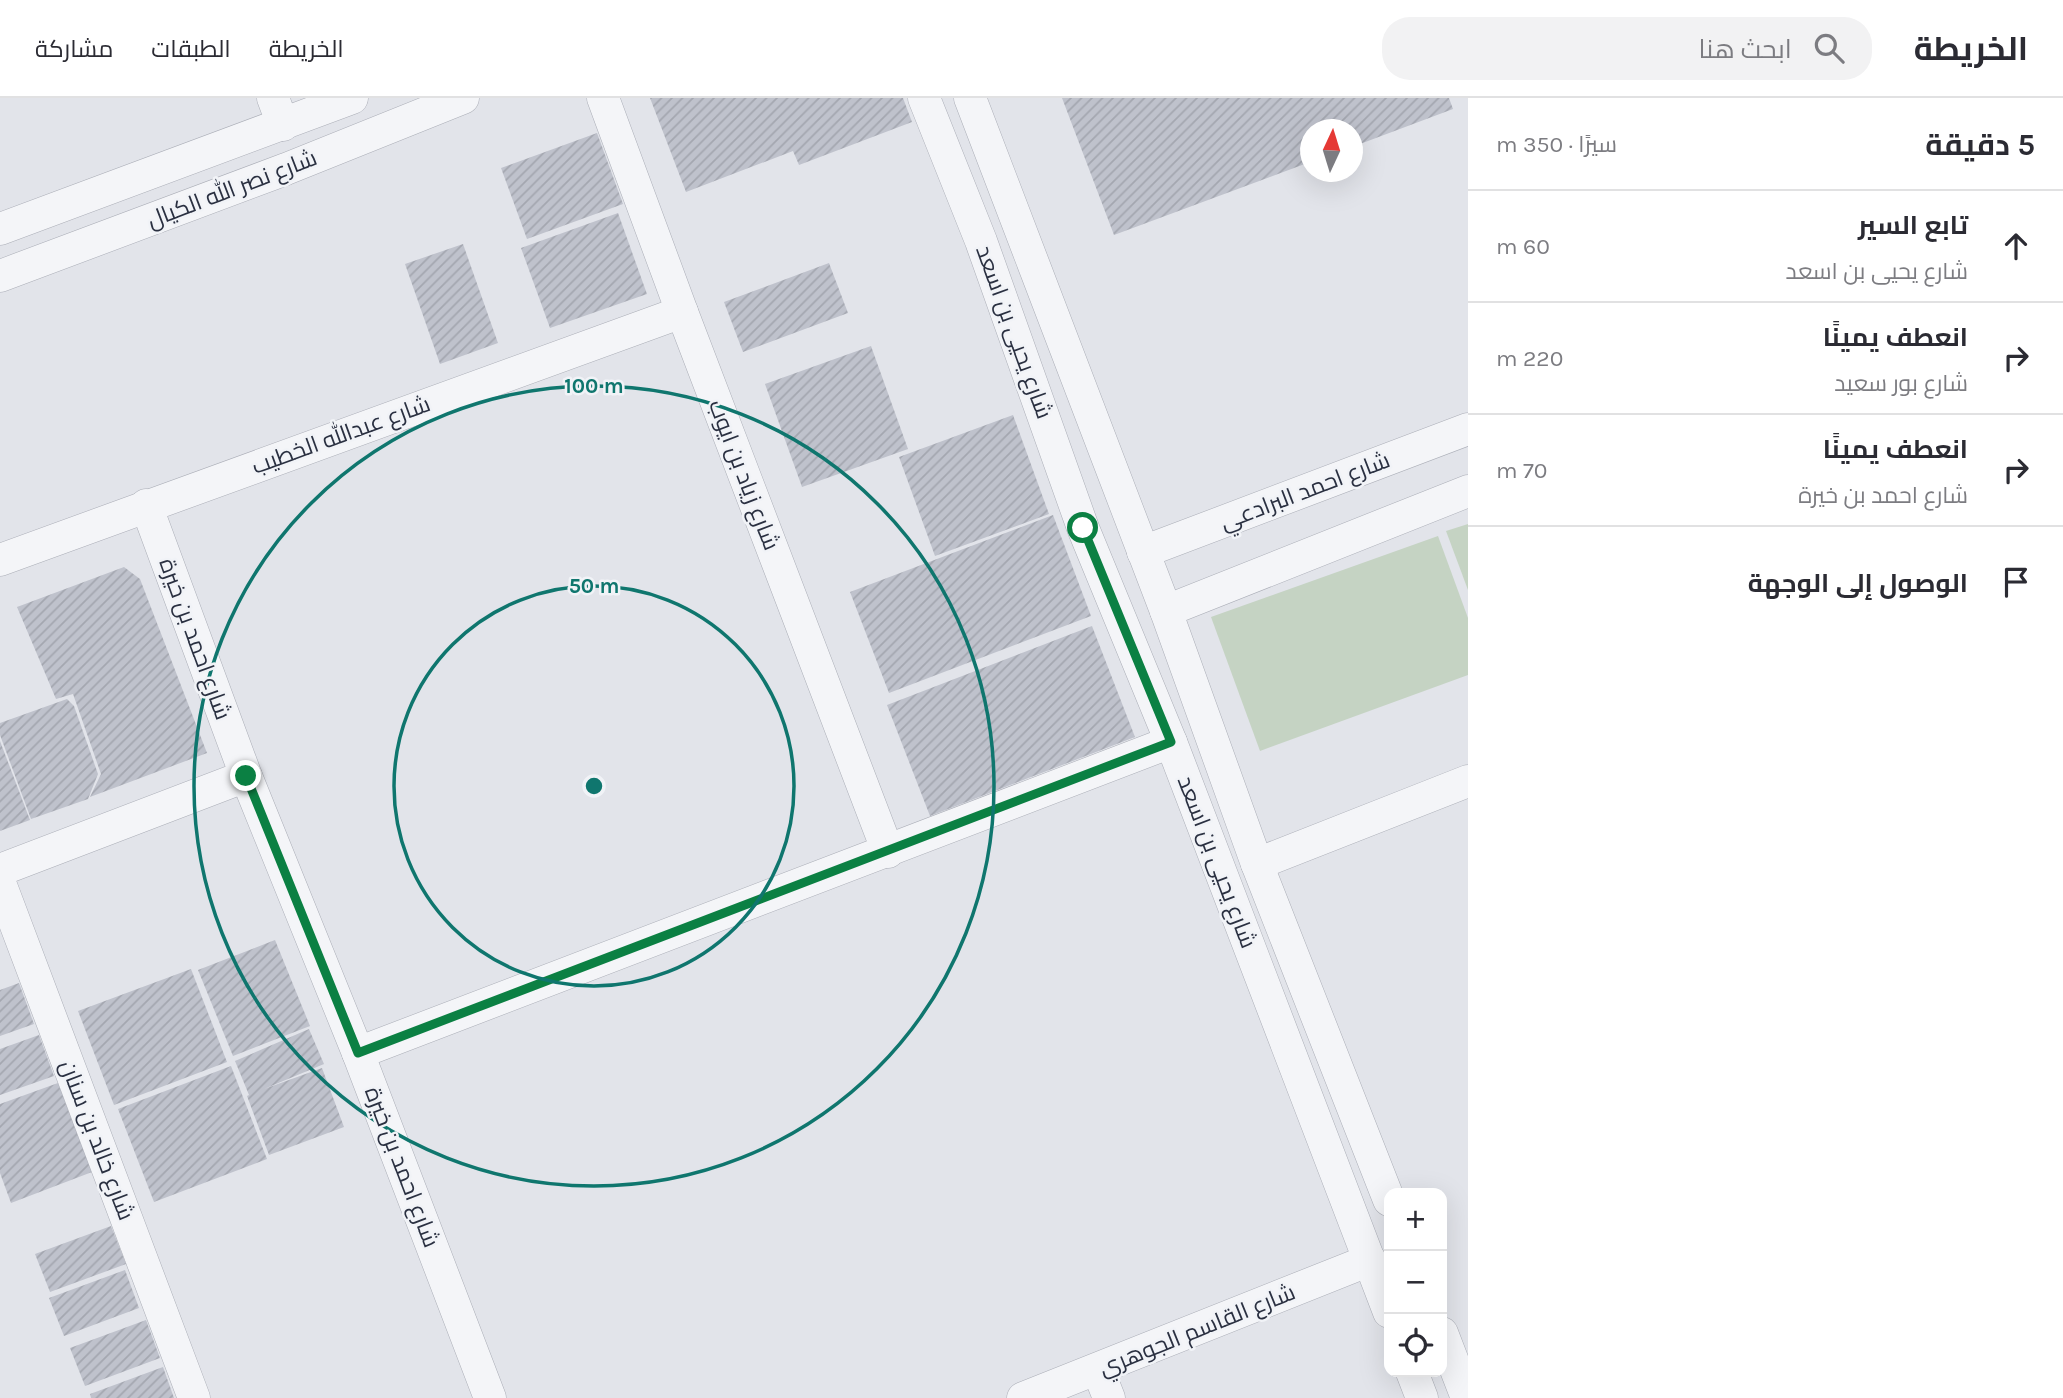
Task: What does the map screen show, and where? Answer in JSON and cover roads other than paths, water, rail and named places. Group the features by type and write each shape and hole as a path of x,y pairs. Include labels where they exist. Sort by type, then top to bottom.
{"street":[{"name":"شارع نصر الله الكيال","path":"0,229 278,111 352,98"},
{"name":"شارع نصر الله الكيال","path":"0,276 286,169 463,98"},
{"name":"شارع زياد بن ايوب","path":"603,98 888,852"},
{"name":"شارع يحيى بن اسعد","path":"924,98 981,241 1083,528 1171,742 1384,1299"},
{"name":"شارع يحيى بن اسعد","path":"970,98 1166,611 1257,864 1384,1188"},
{"name":"شارع عبدالله الخطيب","path":"0,559 682,312"},
{"name":"شارع احمد البرادعي","path":"1143,552 1468,429"},
{"path":"1166,611 1468,491"},
{"name":"شارع احمد بن خيرة","path":"146,505 246,776 358,1053 490,1398"},
{"path":"358,1053 1171,742"},
{"path":"0,870 246,776"},
{"path":"1257,864 1468,781"},
{"name":"شارع خالد بن سنان","path":"0,883 194,1398"},
{"name":"شارع القاسم الجوهري","path":"1023,1398 1103,1384 1370,1261"},
{"path":"1447,1346 1467,1398"},
{"path":"1414,1377 1422,1398"}]}
